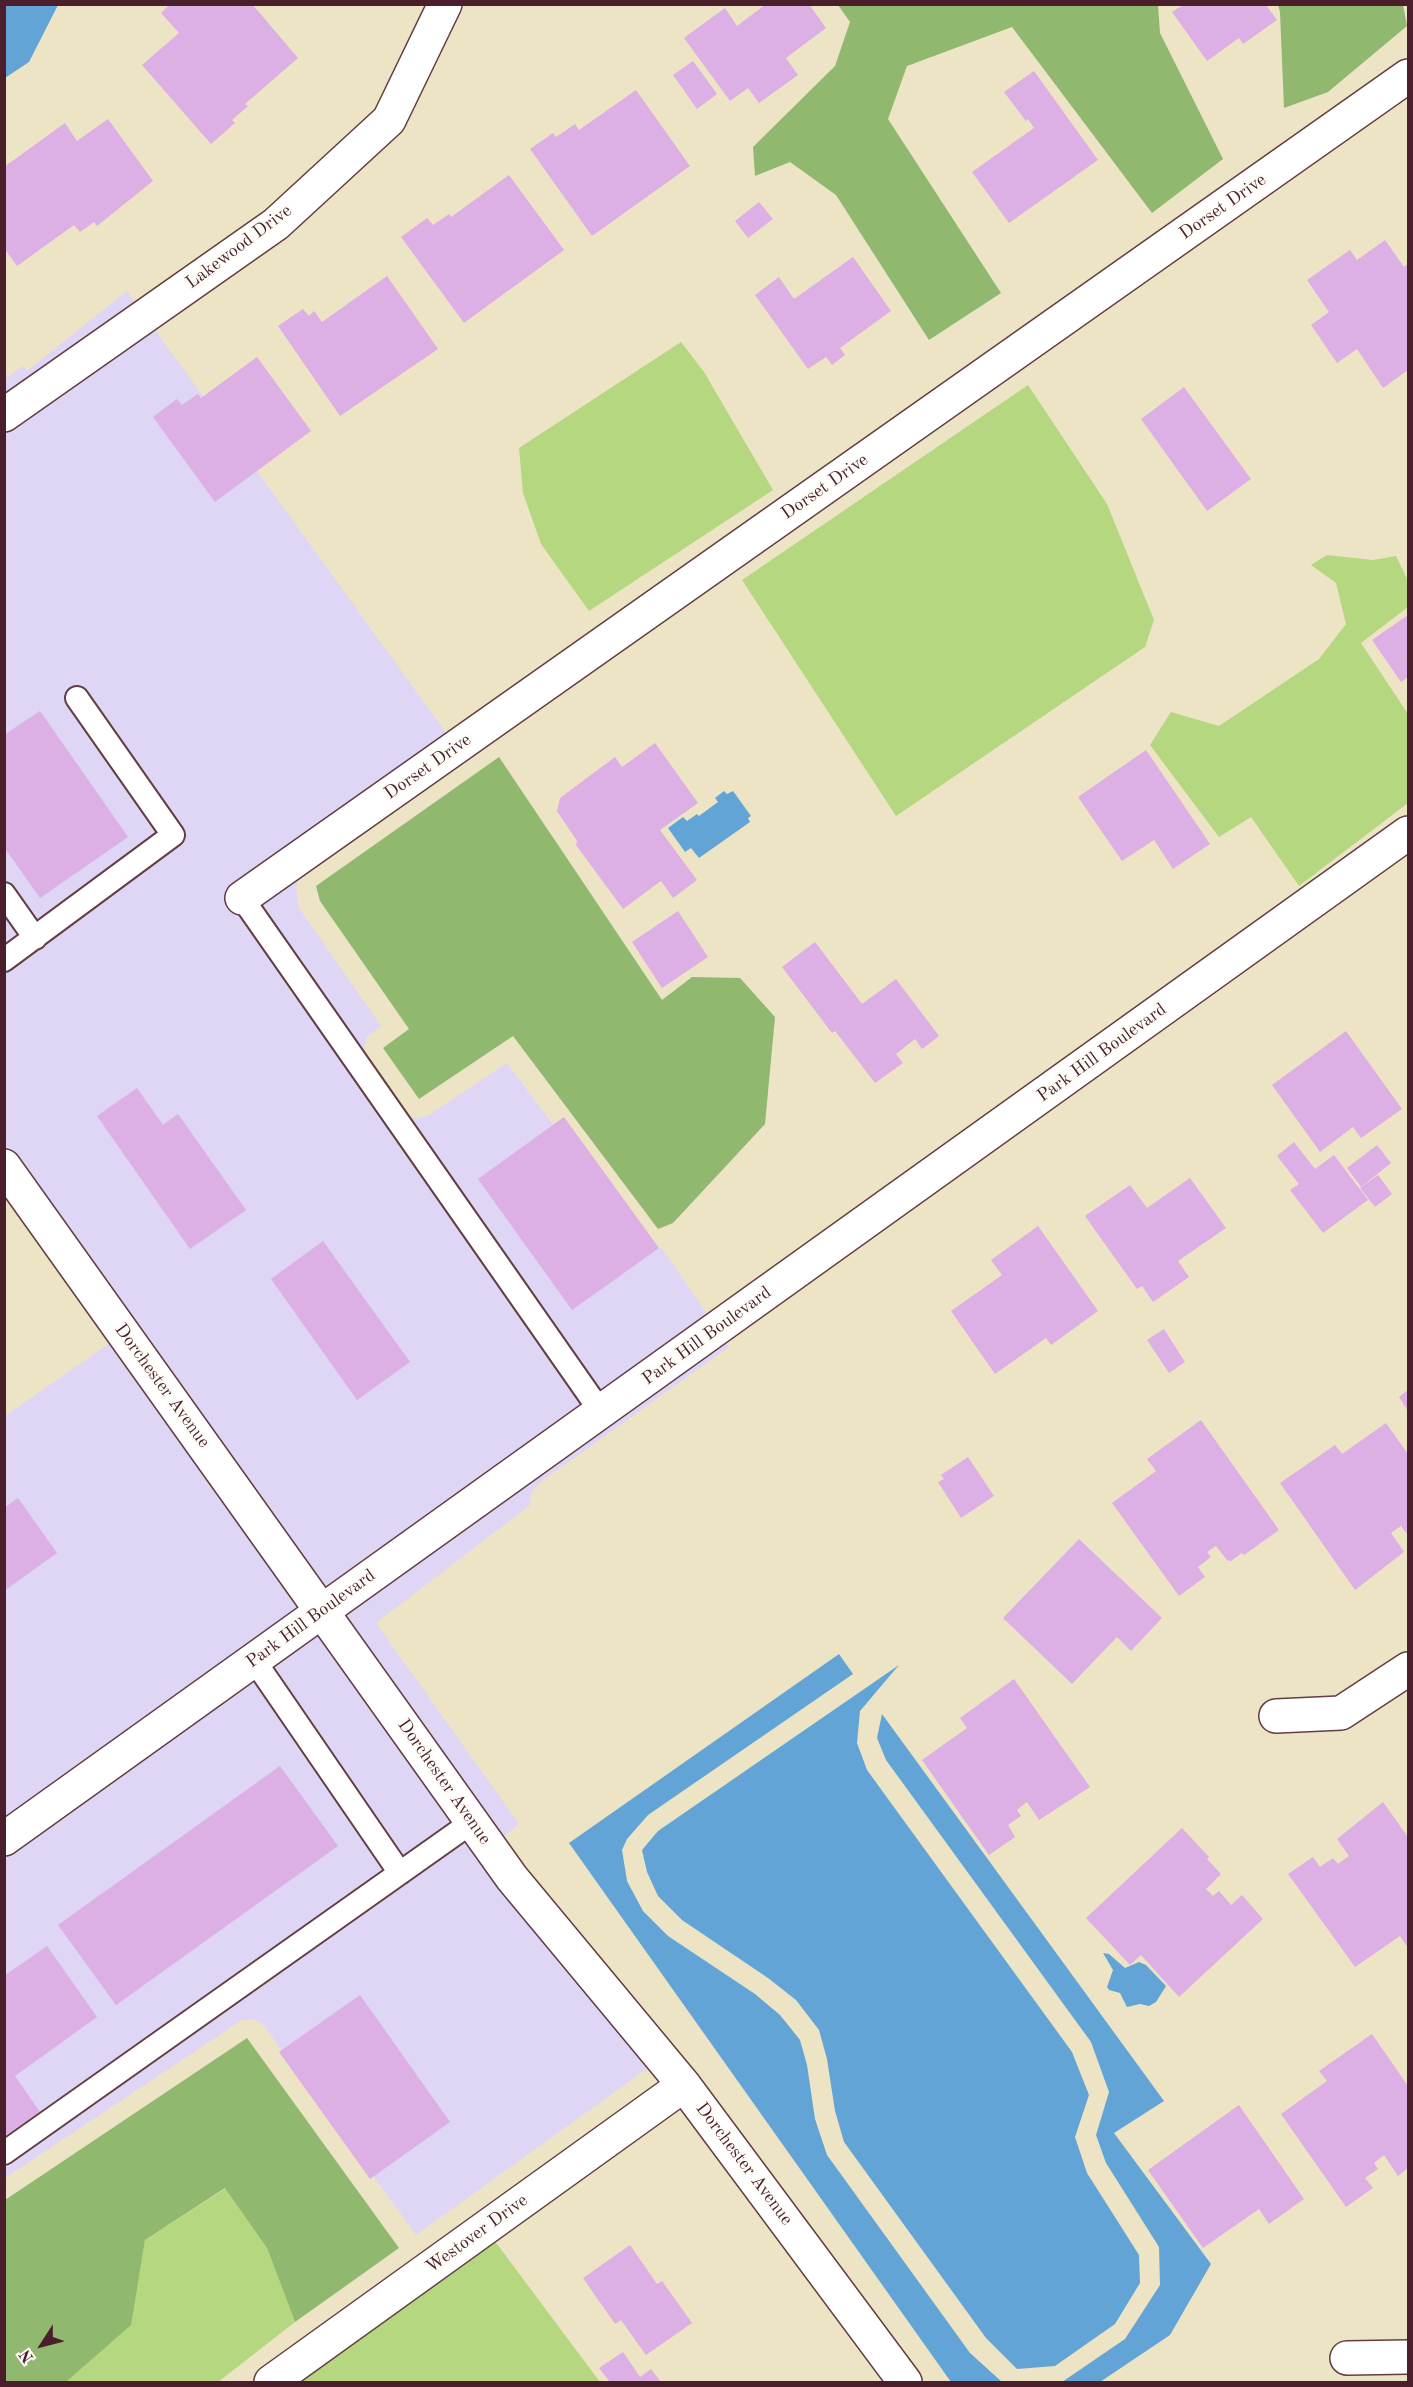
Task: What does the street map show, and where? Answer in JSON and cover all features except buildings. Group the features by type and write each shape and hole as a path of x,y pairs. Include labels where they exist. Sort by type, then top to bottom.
{"street":[{"name":"Lakewood Drive","path":"4,416 276,224 389,120 445,4"},
{"name":"Dorset Drive","path":"242,898 1408,76"},
{"name":"Park Hill Boulevard","path":"4,1839 1408,833"},
{"name":"Dorchester Avenue","path":"4,1166 512,1878 684,2085 905,2382"},
{"path":"1276,1716 1341,1713 1408,1669"},
{"name":"Westover Drive","path":"271,2382 684,2085"},
{"path":"1347,2358 1408,2357"}],"lane":[{"path":"4,960 173,835 77,699"},
{"path":"4,894 35,938"},
{"path":"242,898 601,1412"},
{"path":"254,1660 400,1873"},
{"path":"4,2153 472,1822"}],"shaded area":[{"path":"127,291 465,759 301,876 296,887 299,908 381,1026 367,1037 363,1054 405,1115 417,1119 429,1115 507,1063 641,1242 651,1248 662,1248 729,1347 539,1483 531,1494 530,1505 376,1623 519,1824 498,1841 648,2068 416,2235 264,2026 255,2019 242,2020 5,2178 5,1416 120,1336 5,1173 4,379 23,366 27,371"}],"green space":[{"path":"838,5 1158,5 1160,33 1223,159 1152,213 1012,27 907,66 888,119 1001,293 929,340 836,195 790,162 755,176 753,147 835,66 850,22"},
{"path":"1278,5 1403,5 1407,26 1328,92 1284,108"},
{"path":"681,342 704,372 773,490 589,611 541,544 523,493 519,448"},
{"path":"1028,385 1107,504 1154,620 1145,647 896,816 742,580"},
{"path":"1327,555 1373,560 1396,556 1408,581 1408,607 1361,643 1408,714 1408,803 1299,886 1251,817 1219,837 1150,745 1171,712 1219,726 1319,659 1346,624 1336,583 1311,565"},
{"path":"499,757 662,1000 692,977 740,978 775,1017 765,1124 673,1223 658,1229 513,1036 419,1099 383,1048 409,1029 320,901 316,886"},
{"path":"247,2038 399,2248 295,2322 267,2248 225,2188 145,2240 131,2325 66,2382 5,2382 5,2200"},
{"path":"226,2188 267,2248 295,2322 218,2382 66,2382 130,2325 145,2240"},
{"path":"494,2240 600,2382 301,2382"}],"water":[{"path":"5,4 58,5 29,62 5,78"},
{"path":"724,791 727,794 733,791 751,816 748,818 750,822 699,858 691,848 685,852 668,828 683,817 687,821 697,814 699,816 718,802 715,798"},
{"path":"839,1654 853,1674 648,1815 627,1839 622,1850 627,1881 643,1911 668,1936 755,1994 780,2015 800,2040 807,2065 815,2119 827,2155 970,2353 1002,2382 951,2382 569,1843"},
{"path":"899,1665 860,1711 857,1743 867,1770 1072,2052 1089,2095 1075,2137 1087,2173 1139,2255 1140,2283 1115,2324 1055,2366 1017,2369 986,2338 844,2142 835,2111 827,2059 819,2030 796,2000 768,1978 682,1920 658,1896 647,1872 642,1850 658,1831"},
{"path":"882,1714 1164,2101 1114,2133 1211,2264 1170,2335 1100,2382 1062,2382 1125,2339 1160,2285 1159,2247 1106,2163 1096,2135 1109,2092 1091,2042 886,1760 877,1738"},
{"path":"1103,1953 1109,1954 1125,1968 1139,1962 1146,1965 1166,1986 1156,2002 1149,2006 1140,2004 1127,2007 1120,1993 1109,1990 1107,1987 1113,1970"}]}
